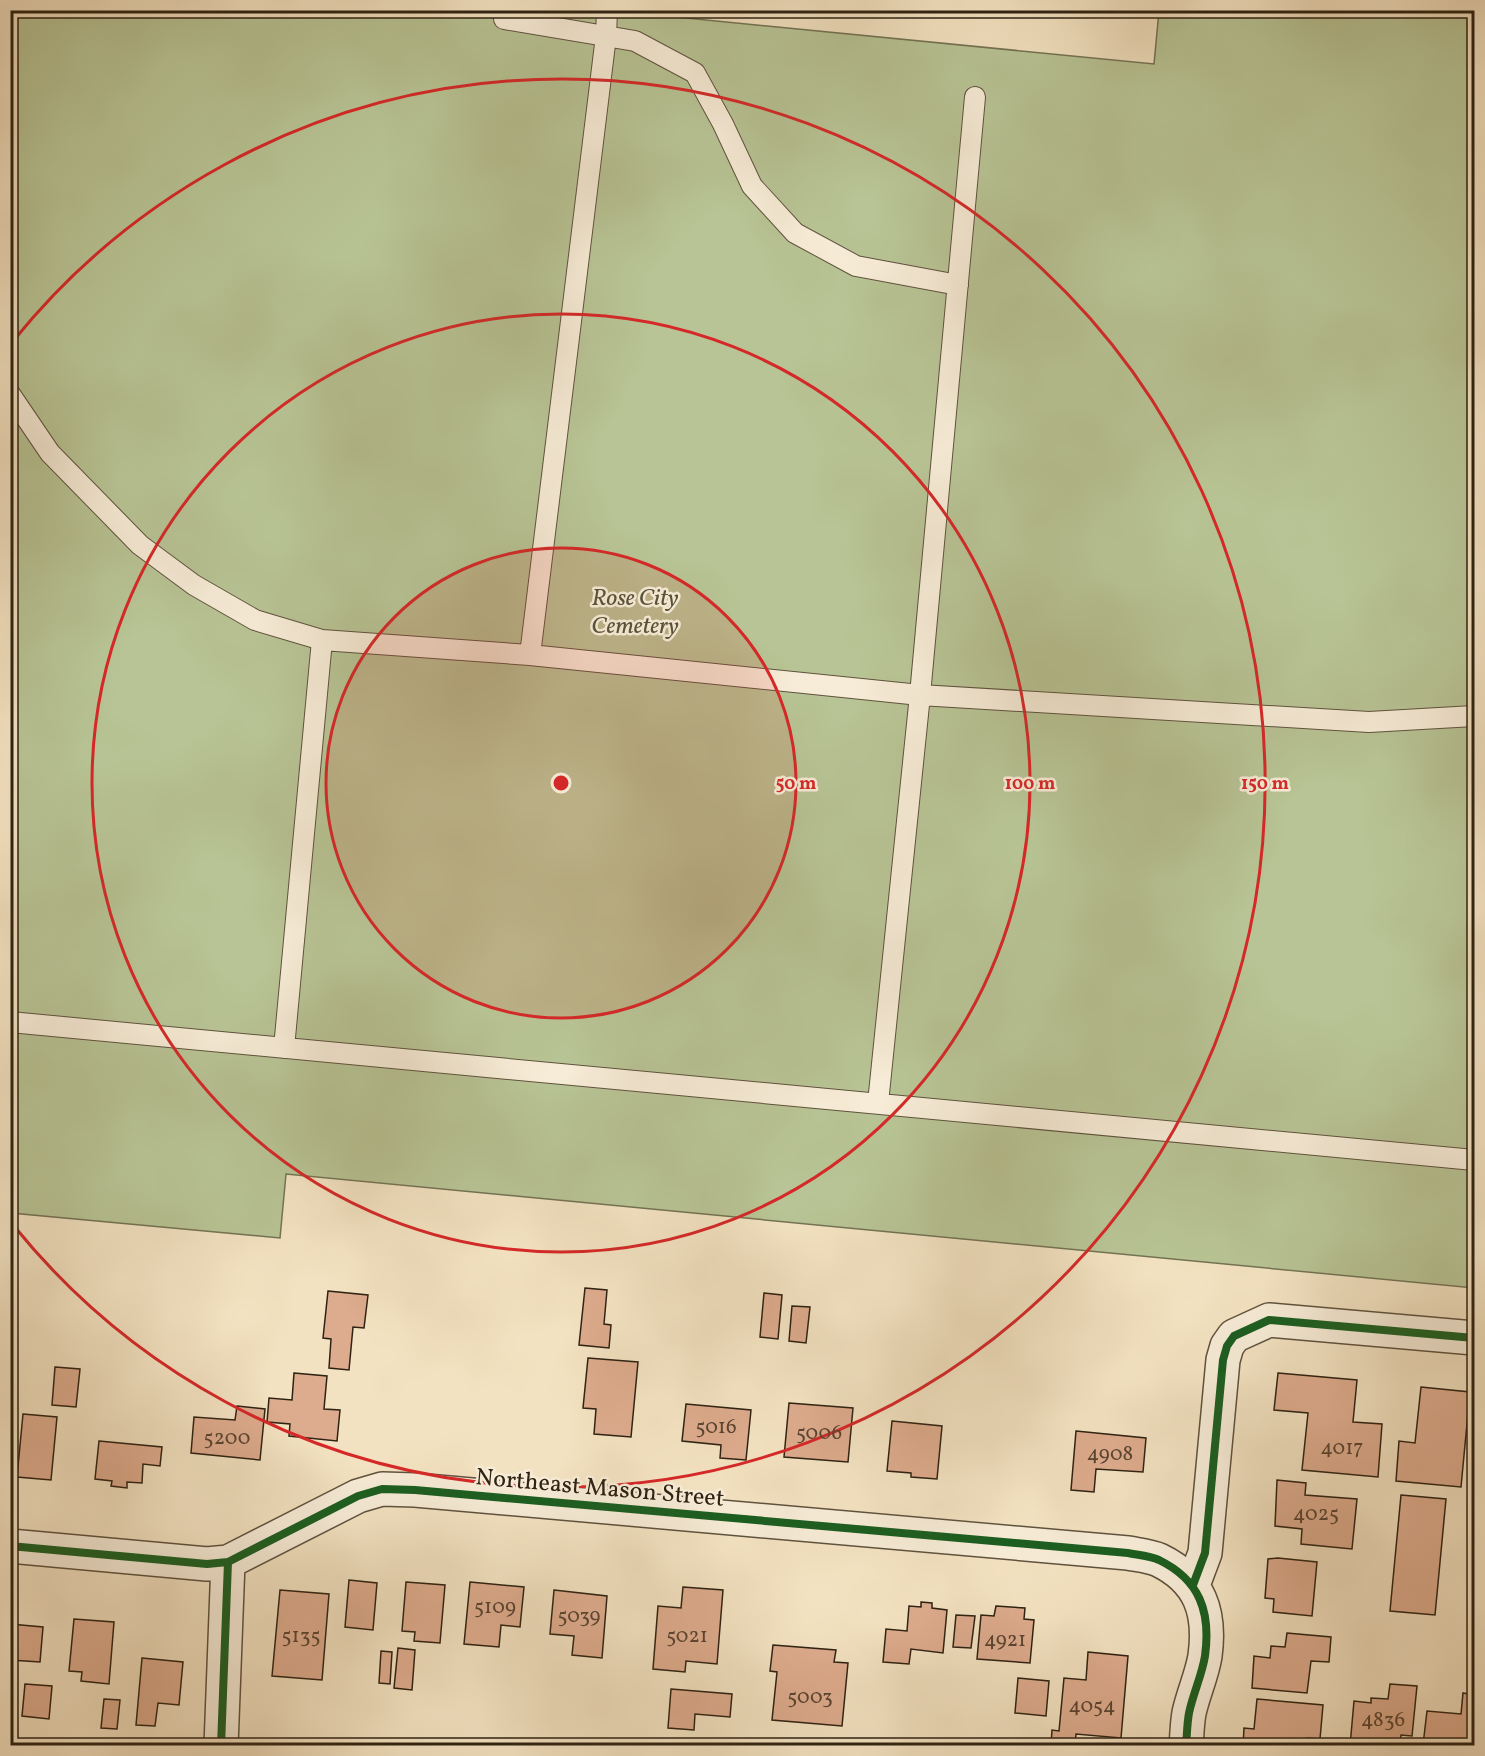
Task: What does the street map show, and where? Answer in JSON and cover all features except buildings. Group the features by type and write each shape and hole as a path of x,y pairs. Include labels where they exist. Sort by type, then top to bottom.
{"street":[{"path":"1186,1746 1189,1714 1205,1656 1206,1634 1202,1602 1192,1585 1205,1553 1223,1360 1227,1346 1234,1336 1269,1320 1474,1338"},
{"name":"Northeast Mason Street","path":"10,1546 207,1564 228,1562 358,1496 382,1490 415,1490 1128,1553 1158,1559 1182,1575 1192,1585"},
{"path":"221,1746 228,1562"}],"lane":[{"path":"504,10 504,19 635,41 695,73 723,124 752,186 795,233 856,266 958,285"},
{"path":"530,655 606,36 607,10"},
{"path":"878,1103 920,695 975,97"},
{"path":"10,394 50,453 140,545 194,585 255,620 322,640 530,655 920,695 1369,722 1474,716"},
{"path":"284,1048 322,640"},
{"path":"10,1022 1474,1161"}],"green space":[{"name":"Rose City Cemetery","path":"605,10 1154,64 1159,11 1474,11 1474,1288 286,1174 280,1238 11,1213 10,11"}],"cycle path":[{"path":"1193,1585 1205,1553 1223,1360 1227,1346 1234,1336 1269,1320 1474,1338"},
{"path":"10,1546 207,1564 228,1562 358,1496 382,1489 415,1490 1128,1553 1159,1560 1173,1568 1193,1588 1204,1612 1205,1656 1189,1713 1186,1746"},
{"path":"221,1746 228,1562"}]}
